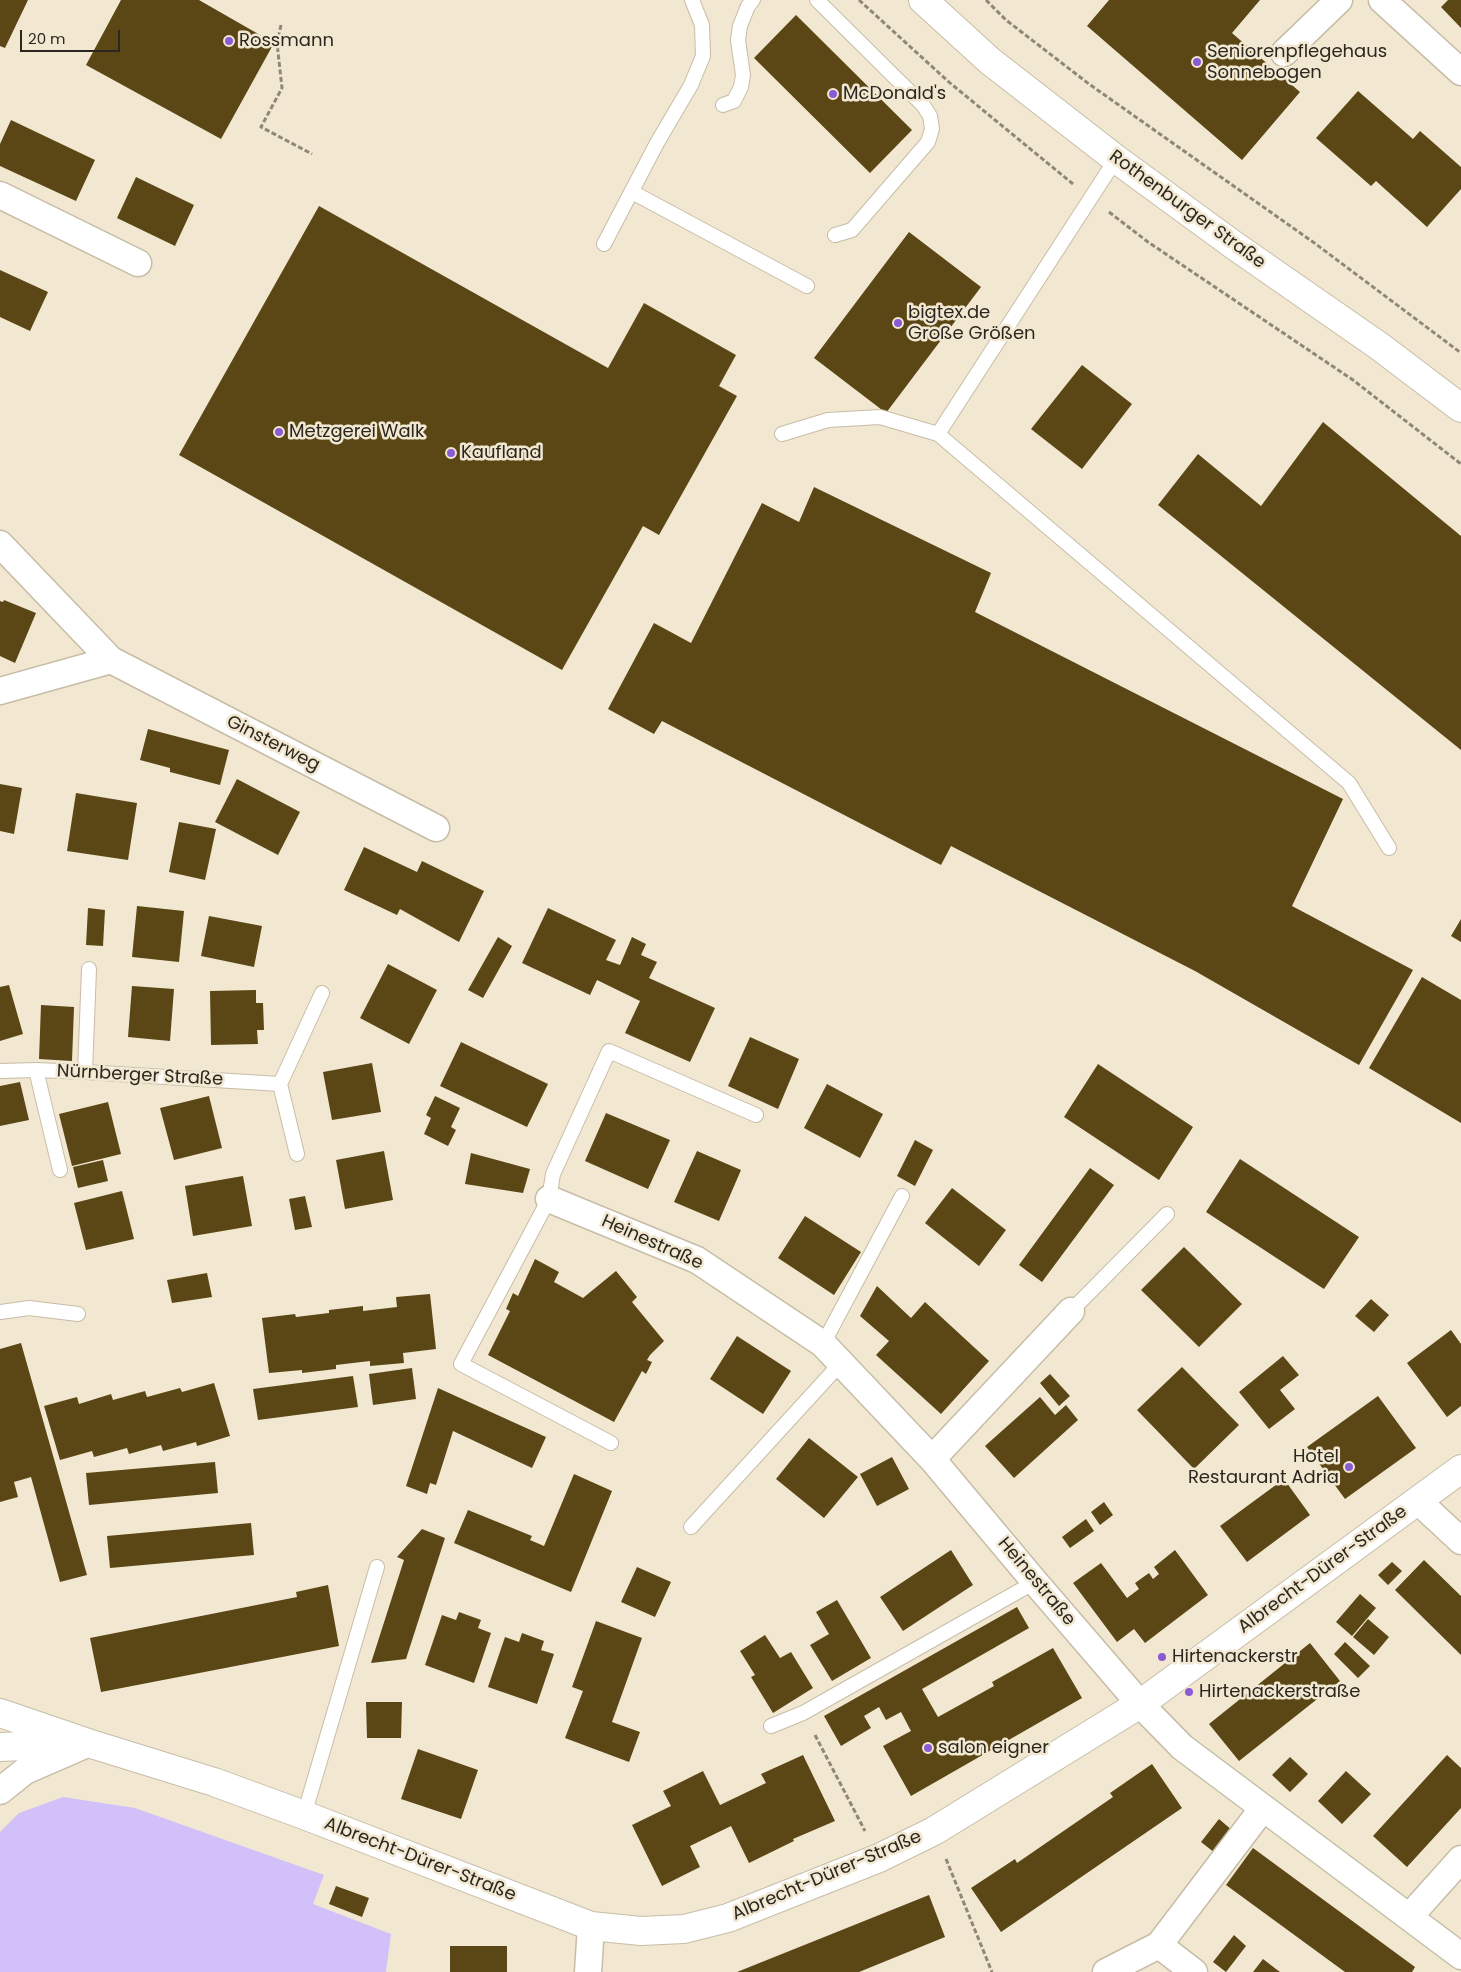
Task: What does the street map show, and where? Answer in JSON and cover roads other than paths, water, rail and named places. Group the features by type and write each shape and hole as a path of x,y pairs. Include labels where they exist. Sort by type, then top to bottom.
{"street":[{"name":"Rothenburger Straße","path":"923,0 990,61 1116,159 1235,246 1379,346 1461,408"},
{"path":"1284,53 1339,0"},
{"path":"1382,0 1461,72"},
{"path":"0,195 138,263"},
{"name":"Ginsterweg","path":"0,544 111,660 436,828"},
{"path":"0,691 111,660"},
{"name":"Heinestraße","path":"550,1199 697,1260 823,1344 932,1459 1140,1704"},
{"path":"932,1459 1071,1311"},
{"name":"Albrecht-Dürer-Straße","path":"0,1713 88,1743 214,1782 591,1926 641,1931 684,1929 728,1918 879,1858 934,1831 1140,1704 1461,1469"},
{"path":"1418,1501 1461,1541"},
{"path":"1140,1704 1182,1747 1461,1956"},
{"path":"0,1790 25,1771 88,1743"},
{"name":"Albrecht-Dürer-Straße","path":"0,1747 88,1743"},
{"path":"1106,1972 1159,1945 1263,1808"},
{"path":"1409,1917 1461,1859"},
{"path":"588,1972 591,1926"},
{"path":"1159,1945 1194,1972"}],"lane":[{"path":"604,244 657,143 691,84 703,56 702,25 692,0"},
{"path":"723,105 734,101 742,87 743,75 738,40 740,26 748,6 753,0"},
{"path":"817,0 923,105 930,116 932,128 928,142 852,230 834,236"},
{"path":"938,434 1116,159"},
{"path":"632,192 807,286"},
{"path":"782,434 828,420 880,417 938,434 1349,783 1389,848"},
{"path":"85,1072 89,969"},
{"path":"297,1154 280,1084 322,993"},
{"path":"611,1443 461,1364 550,1199 553,1174 609,1051 756,1115"},
{"path":"36,1070 60,1170"},
{"name":"Nürnberger Straße","path":"0,1071 85,1072 280,1084"},
{"path":"823,1344 902,1196"},
{"path":"1071,1311 1167,1214"},
{"path":"0,1312 30,1308 78,1314"},
{"path":"691,1527 841,1363"},
{"name":"Albrecht-Dürer-Straße","path":"304,1815 377,1567"},
{"path":"771,1726 803,1713 1035,1582"}],"place":[{"name":"Rossmann","path":"229,41"},
{"name":"Seniorenpflegehaus Sonnebogen","path":"1197,62"},
{"name":"McDonald's","path":"833,94"},
{"name":"bigtex.de Große Größen","path":"898,323"},
{"name":"Metzgerei Walk","path":"279,432"},
{"name":"Kaufland","path":"451,453"},
{"name":"Hotel Restaurant Adria","path":"1349,1467"},
{"name":"Hirtenackerstr","path":"1162,1657"},
{"name":"Hirtenackerstraße","path":"1189,1692"},
{"name":"salon eigner","path":"928,1748"}]}
